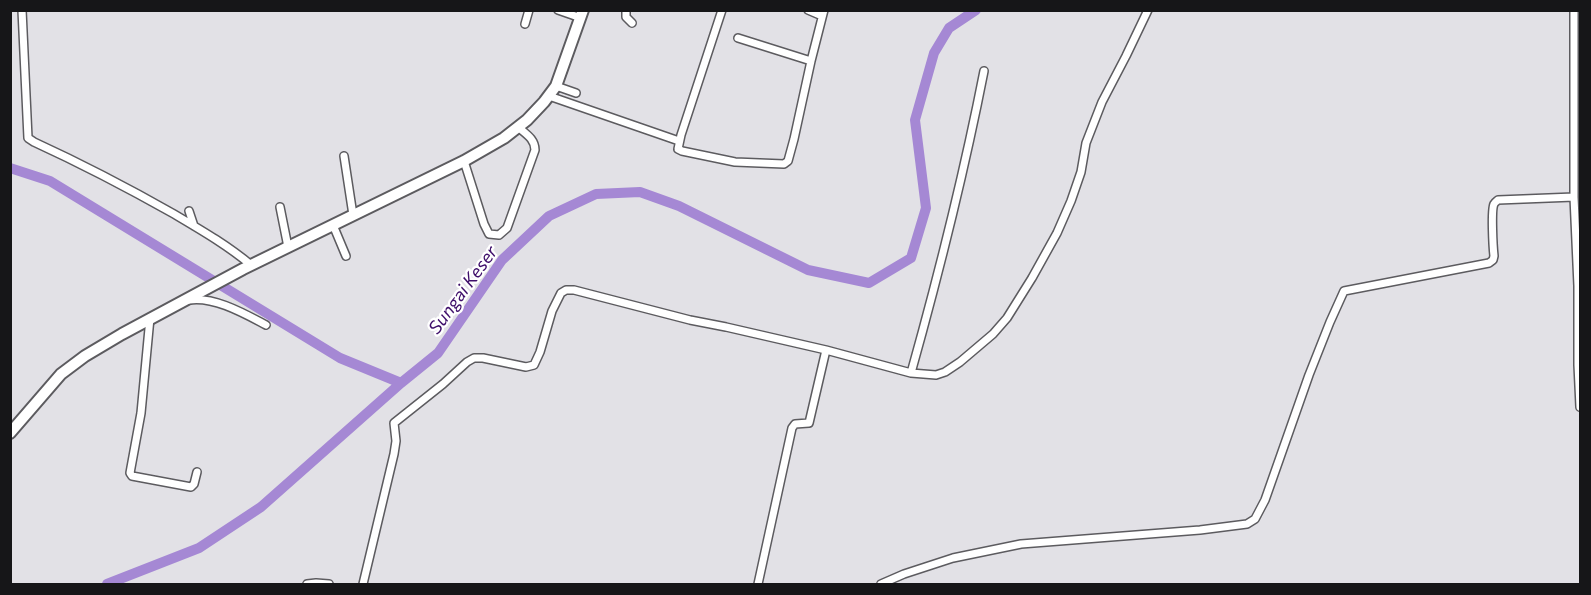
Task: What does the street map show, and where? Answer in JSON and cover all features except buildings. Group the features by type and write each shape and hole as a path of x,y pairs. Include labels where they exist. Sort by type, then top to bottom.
{"highway":[{"path":"10,433 61,374 85,356 150,318 247,267 495,145 527,120 556,86 582,14"}],"street":[{"path":"22,10 28,138 141,195 194,226 236,252 247,267"},
{"path":"525,24 529,10"},
{"path":"558,10 582,14"},
{"path":"626,10 626,17 632,23"},
{"path":"722,10 678,149 682,152 735,162 762,164 786,163 794,139 810,61 823,13 808,10"},
{"path":"363,585 394,454 396,441 394,423 474,358 532,367 540,352 552,311 563,291 574,290 690,320 826,350 911,373 936,375 960,362 993,334 1007,318 1057,233 1079,180 1086,143 1102,102 1148,10"},
{"path":"1574,10 1574,197 1581,407"},
{"path":"738,38 810,61"},
{"path":"911,373 966,161 984,71"},
{"path":"556,86 576,93"},
{"path":"549,96 680,141"},
{"path":"464,161 484,224 489,234 499,235 507,228 535,150 532,140 518,128"},
{"path":"344,156 354,215"},
{"path":"881,585 904,574 953,558 1021,544 1200,530 1246,524 1255,519 1309,375 1344,291 1489,263 1493,260 1494,255 1493,206 1495,202 1498,200 1574,197"},
{"path":"280,207 288,247"},
{"path":"189,211 194,226"},
{"path":"333,225 346,256"},
{"path":"185,299 206,300 238,311 266,326"},
{"path":"150,318 142,403 130,473 132,476 191,487 197,472"},
{"path":"758,585 792,428 795,424 809,423 826,350"},
{"path":"307,585 316,583 329,585"}],"waterway":[{"name":"Sungai Keser","path":"10,168 50,181 340,358 401,383 438,353 502,260 549,216 596,194 640,192 679,206 808,270 869,283 911,258 926,208 915,120 934,53 949,28 976,10"},
{"path":"107,584 199,548 261,507 401,383"}]}
